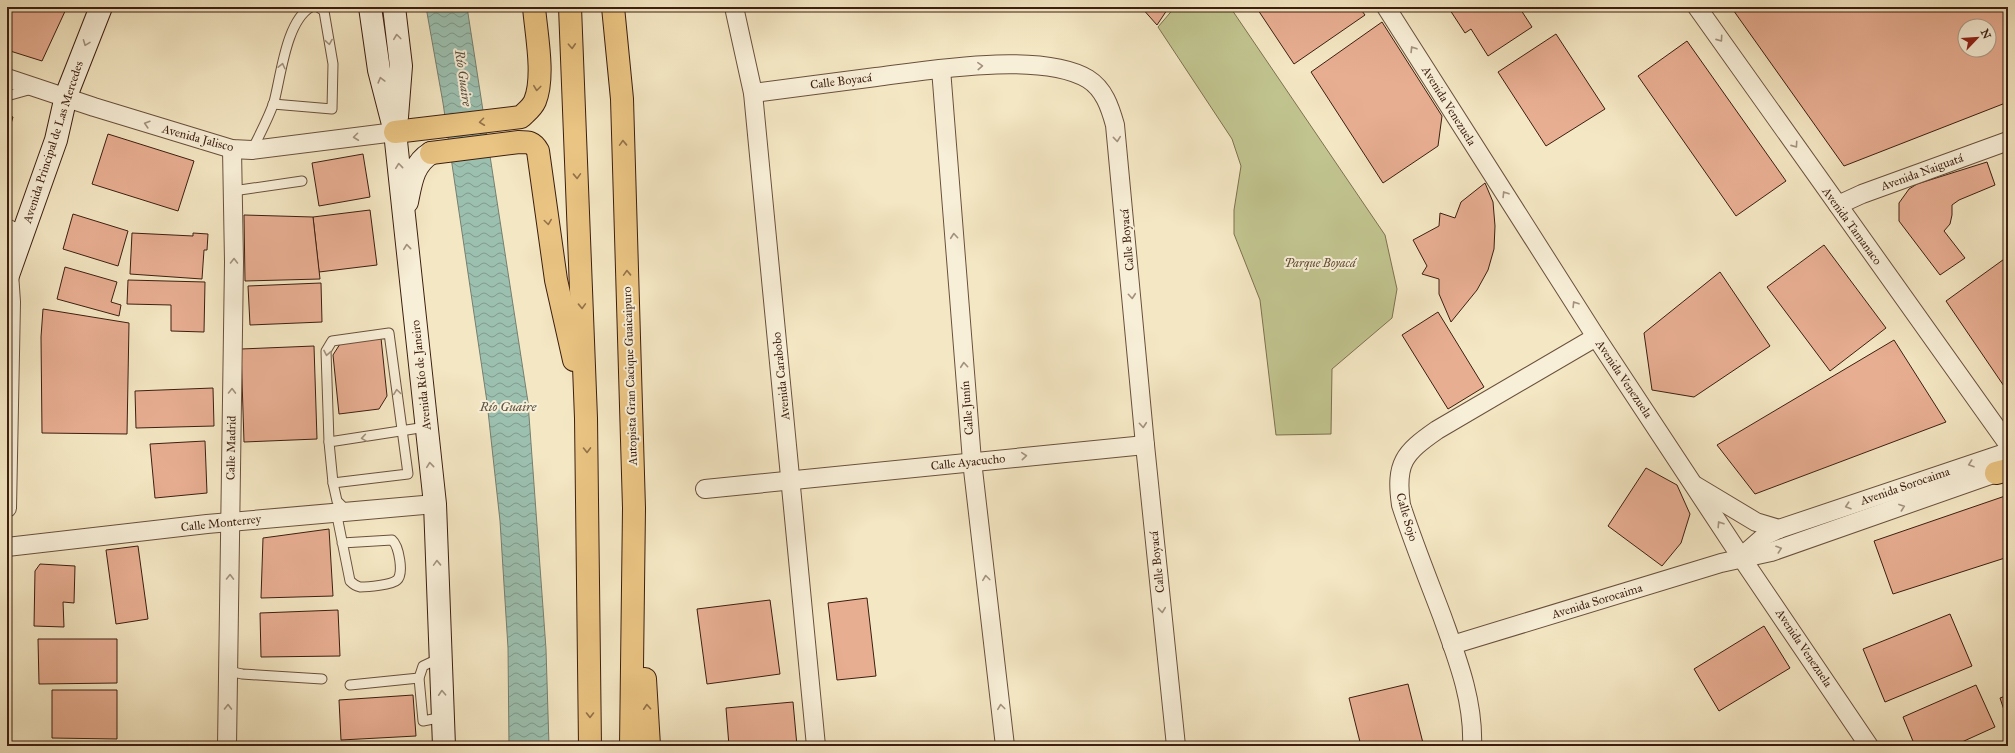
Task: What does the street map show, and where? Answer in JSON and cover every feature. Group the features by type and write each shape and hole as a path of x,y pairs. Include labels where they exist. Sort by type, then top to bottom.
{"highway":[{"path":"395,132 521,117 531,107 535,100 537,90 539,71 534,7"},
{"path":"570,7 586,418 590,746"},
{"name":"Autopista Gran Cacique Guaicaipuro","path":"613,7 622,99 634,508 631,746"},
{"path":"432,153 519,142 530,142 538,151 556,280 586,418"},
{"path":"634,508 649,746"}],"street":[{"name":"Avenida Principal de Las Mercedes","path":"8,276 15,228 56,140 66,96 101,7"},
{"name":"Avenida Río de Janeiro","path":"370,7 379,70 395,132 435,504 444,746"},
{"path":"394,7 401,66 395,132"},
{"name":"Avenida Carabobo","path":"734,7 753,93 792,481 816,746"},
{"name":"Avenida Venezuela","path":"1386,7 1596,337 1741,557 1869,746"},
{"name":"Avenida Tamanaco","path":"1697,7 2008,444"},
{"name":"Calle Boyacá","path":"753,93 941,68 1018,64 1065,69 1089,80 1108,101 1115,124 1145,445 1176,746"},
{"name":"Calle Junín","path":"941,68 972,461 1005,746"},
{"name":"Avenida Jalisco","path":"7,78 66,96 94,107 232,149 252,150 395,132"},
{"name":"Avenida Naiguatá","path":"1838,205 1862,194 2008,141"},
{"name":"Calle Madrid","path":"227,746 229,522 234,262 232,149"},
{"path":"404,218 413,177 418,165 424,158 432,153"},
{"path":"7,508 11,302 8,276"},
{"name":"Calle Sojo","path":"1472,746 1473,726 1466,691 1452,645 1401,505 1398,487 1399,474 1403,461 1408,452 1437,430 1596,337"},
{"name":"Calle Ayacucho","path":"705,489 972,461 1145,445"},
{"name":"Avenida Sorocaima","path":"1741,557 1766,535 1779,528 2008,452"},
{"name":"Avenida Sorocaima","path":"1452,645 1741,557 1771,552 2002,472"},
{"path":"1694,485 1756,522 1779,528"},
{"name":"Calle Monterrey","path":"7,547 229,522 341,511 435,504"}],"lane":[{"path":"252,150 273,104 289,36 307,10 311,7"},
{"path":"273,104 332,109 333,64 324,11 318,7"},
{"path":"7,96 37,87"},
{"path":"233,191 302,181"},
{"path":"333,483 408,474 388,333 332,341 326,351 329,442 333,483 341,511 342,542 350,581 354,585 360,587 392,583 397,580 400,575 398,548 392,540 342,542"},
{"path":"329,442 426,427"},
{"path":"440,658 423,666 419,678 423,721 443,717"},
{"path":"228,671 242,674 322,679"},
{"path":"350,685 419,678"}],"green space":[{"name":"Parque Boyacá","path":"1175,7 1230,7 1385,235 1397,289 1392,318 1332,369 1331,434 1276,435 1260,300 1234,234 1234,210 1241,166 1232,139 1158,27"}],"water":[{"name":"Río Guaire","path":"426,7 467,7 528,402 546,649 549,746 509,746 508,648 500,521 487,402 443,103"}],"building":[{"path":"7,7 67,7 42,61 7,50"},
{"path":"1141,7 1169,7 1157,25"},
{"path":"1256,7 1359,7 1365,15 1294,64"},
{"path":"1448,7 1519,7 1532,27 1488,56 1471,29 1465,33"},
{"path":"1731,7 2008,7 2008,102 1844,166"},
{"path":"1382,22 1442,116 1438,146 1383,183 1311,72"},
{"path":"1556,34 1605,109 1546,146 1498,72"},
{"path":"1687,41 1786,181 1736,216 1638,76"},
{"path":"7,115 13,117 7,137"},
{"path":"108,134 194,161 178,211 92,184"},
{"path":"363,154 370,197 319,206 312,163"},
{"path":"1987,162 1995,185 1959,200 1952,205 1950,224 1944,231 1965,258 1940,275 1899,221 1899,203 1909,189 1917,184"},
{"path":"1485,183 1493,202 1495,226 1494,249 1488,270 1477,290 1451,322 1439,294 1439,279 1422,274 1427,266 1413,240 1439,226 1440,213 1455,218 1461,202"},
{"path":"370,210 377,265 319,272 313,217"},
{"path":"73,214 128,231 118,266 63,249"},
{"path":"244,215 313,217 320,279 245,281"},
{"path":"132,233 193,236 193,233 208,234 207,250 204,250 202,279 130,274"},
{"path":"1824,245 1886,328 1830,371 1767,287"},
{"path":"2007,257 2008,259 2008,392 1946,301"},
{"path":"65,267 117,282 111,302 121,305 119,316 57,299"},
{"path":"1720,272 1770,346 1694,397 1652,390 1644,333"},
{"path":"128,280 205,282 204,332 171,331 171,305 127,304"},
{"path":"321,283 322,322 250,325 248,286"},
{"path":"43,309 129,323 127,434 42,433 41,337"},
{"path":"1438,312 1484,387 1448,409 1402,335"},
{"path":"381,338 387,396 379,409 339,414 333,355 340,344"},
{"path":"1894,340 1946,422 1755,494 1717,445"},
{"path":"314,346 317,439 244,442 241,349"},
{"path":"213,388 214,426 136,428 135,391"},
{"path":"205,441 207,493 155,498 150,444"},
{"path":"1646,468 1677,485 1690,514 1681,543 1662,566 1608,526"},
{"path":"2008,495 2008,557 1893,594 1874,541"},
{"path":"329,529 333,596 261,598 263,538"},
{"path":"138,546 148,619 116,624 106,550"},
{"path":"40,564 75,566 74,603 63,602 64,627 34,626 35,571"},
{"path":"867,598 876,676 837,680 828,603"},
{"path":"770,600 780,674 707,684 697,609"},
{"path":"338,610 340,656 261,657 260,613"},
{"path":"1950,614 1972,666 1885,702 1863,649"},
{"path":"1764,626 1790,668 1719,711 1694,669"},
{"path":"38,639 117,639 117,683 39,684"},
{"path":"1408,684 1423,743 1409,746 1361,746 1349,698"},
{"path":"1976,685 1995,727 1953,746 1915,746 1903,717"},
{"path":"52,690 117,690 117,739 52,738"},
{"path":"413,695 416,736 341,740 339,700"},
{"path":"2008,695 2008,722 2000,698"},
{"path":"793,702 797,746 729,746 726,708"},
{"path":"113,743 113,746 29,746 29,744"}]}
